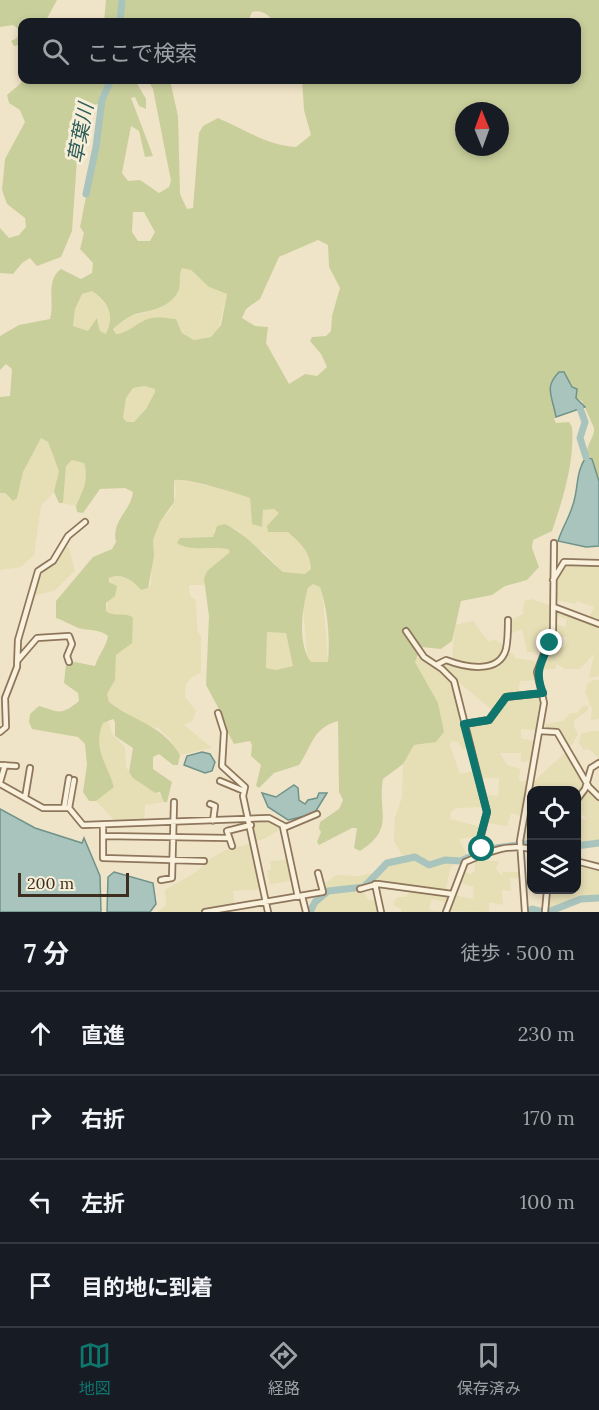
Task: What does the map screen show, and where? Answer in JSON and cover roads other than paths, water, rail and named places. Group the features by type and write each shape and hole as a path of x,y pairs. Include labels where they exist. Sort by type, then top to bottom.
{"street":[{"path":"0,732 6,727 7,689 18,660 18,640 38,571 53,561 68,536 85,522"},
{"path":"525,912 520,844 543,693 538,680 538,668 553,636 554,543"},
{"path":"553,580 564,562 599,563"},
{"path":"554,608 599,624"},
{"path":"436,665 446,660 476,667 487,667 497,663 506,648 508,620"},
{"path":"406,631 424,657 454,681 487,812 480,838 483,851"},
{"path":"18,660 38,638 69,636 72,644 67,656 69,662"},
{"path":"464,724 489,720 506,697 543,693"},
{"path":"0,717 5,711"},
{"path":"218,713 224,732 222,766 244,785 268,912"},
{"path":"539,731 557,732 587,782 599,797"},
{"path":"581,792 591,768 599,763"},
{"path":"16,766 2,765 0,783 43,808 66,808 81,825 250,822 269,819 284,827 300,897 306,912"},
{"path":"25,798 30,768"},
{"path":"66,808 71,779"},
{"path":"220,781 244,791"},
{"path":"173,885 171,837 174,802"},
{"path":"210,804 215,806 213,821"},
{"path":"284,827 317,814"},
{"path":"232,846 228,831 250,822"},
{"path":"103,825 103,858 204,861"},
{"path":"103,836 229,838"},
{"path":"446,912 462,864 483,851 520,844 527,847"},
{"path":"581,862 599,867"},
{"path":"205,912 323,892 318,873"},
{"path":"161,880 172,878"},
{"path":"360,889 375,884 452,894"},
{"path":"375,884 381,912"},
{"path":"545,912 547,894"}],"water":[{"path":"559,372 564,372 572,387 577,389 576,398 585,407 556,417 550,387"},
{"path":"586,457 592,459 599,481 599,546 586,547 558,541 572,509 579,472"},
{"path":"202,752 210,754 215,762 212,771 205,773 184,765 187,756"},
{"path":"294,785 298,788 299,800 305,804 308,800 317,798 319,793 327,793 314,814 288,820 268,807 262,793 276,797"},
{"path":"0,809 35,828 82,843 84,838 100,876 101,912 0,912"},
{"path":"114,872 153,883 156,904 150,912 107,912 108,877"}],"waterway":[{"name":"草葉川","path":"120,18 122,0"},
{"name":"草葉川","path":"86,194 96,147 102,100 109,84"},
{"path":"580,408 585,422 580,438 586,457"},
{"path":"581,845 599,843"},
{"path":"310,912 315,902 328,891 364,887 387,863 415,857 429,865 445,860 461,861 487,849 527,844"},
{"path":"548,912 581,899 599,898"},
{"path":"530,912 532,909 543,912"}]}
